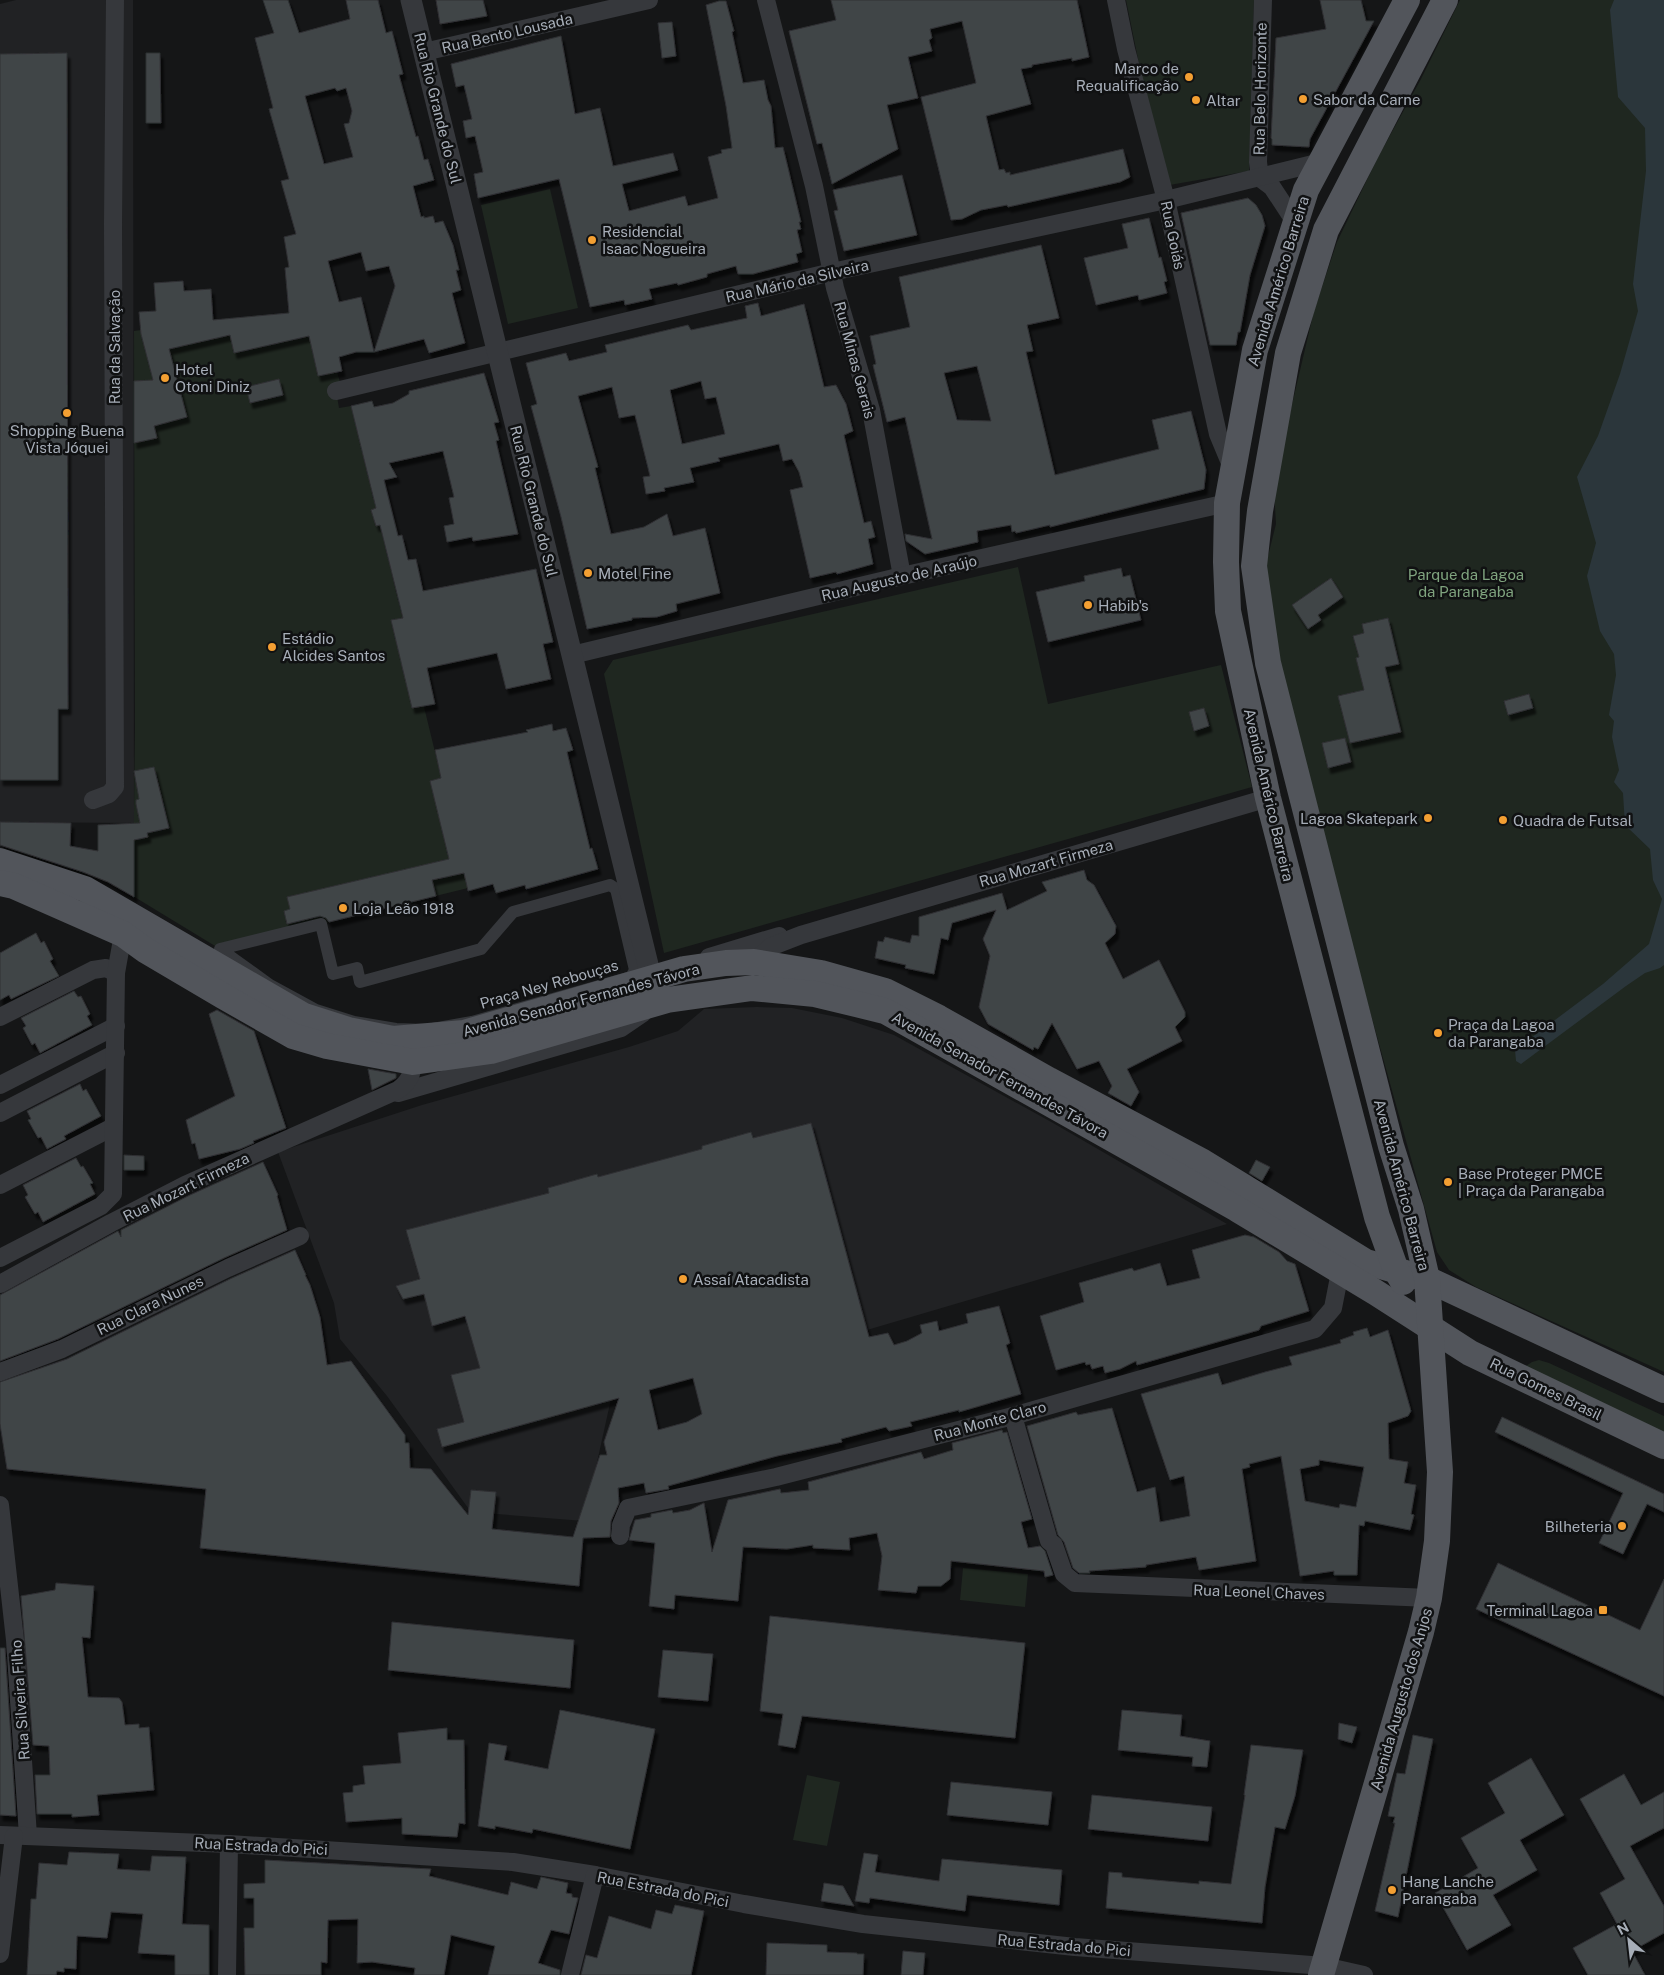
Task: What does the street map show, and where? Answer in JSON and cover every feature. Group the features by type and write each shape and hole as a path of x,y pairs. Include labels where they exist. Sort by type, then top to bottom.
{"main road":[{"name":"Avenida Américo Barreira","path":"1407,0 1306,190 1295,222 1255,350 1227,503 1226,562 1228,611 1268,798 1377,1217 1396,1270 1430,1327"},
{"name":"Avenida Américo Barreira","path":"1430,1327 1427,1279 1411,1209 1388,1136 1268,663 1254,566 1260,511 1288,353 1326,230 1445,0"},
{"name":"Avenida Senador Fernandes Távora","path":"0,861 85,889 304,1016 348,1030 393,1039 464,1033 655,991 752,988 815,994 885,1011 1228,1204 1430,1327"},
{"name":"Avenida Senador Fernandes Távora","path":"0,883 14,886 123,934 145,950 293,1036 327,1046 413,1062 491,1051 655,991 684,969 726,963 754,962 821,973 892,995 939,1018 1049,1080 1203,1162 1366,1262 1427,1279"},
{"path":"1427,1279 1664,1390"},
{"name":"Rua Gomes Brasil","path":"1430,1327 1470,1353 1664,1446"},
{"name":"Avenida Augusto dos Anjos","path":"1323,1970 1418,1645 1429,1598 1437,1542 1440,1472 1430,1327"}],"street":[{"name":"Rua da Salvação","path":"93,800 109,794 115,787 113,234 115,0"},
{"name":"Rua Rio Grande do Sul","path":"411,0 655,991"},
{"name":"Rua Bento Lousada","path":"424,52 649,0"},
{"name":"Rua Minas Gerais","path":"766,0 814,186 832,272 871,410 902,576"},
{"name":"Rua Goiás","path":"1116,0 1126,49 1166,200 1218,434 1233,470"},
{"name":"Rua Belo Horizonte","path":"1260,178 1258,152 1263,0"},
{"name":"Rua Mário da Silveira","path":"336,392 832,272 1166,200 1321,162"},
{"path":"1260,178 1272,187 1295,222"},
{"name":"Rua Augusto de Araújo","path":"572,655 902,576 1227,503"},
{"name":"Rua Mozart Firmeza","path":"754,962 777,944 824,928 1268,798"},
{"name":"Praça Ney Rebouças","path":"610,885 616,889 635,970 631,977 472,1022 429,1030 396,1029 354,1022 316,1010 270,985 220,949 321,924 334,974 357,968 360,982 481,949 513,912 610,885"},
{"name":"Rua Mozart Firmeza","path":"684,969 716,954 775,937 824,928"},
{"path":"0,1258 101,1206 112,1194 116,973 123,934"},
{"path":"0,1017 94,970 106,968 116,973"},
{"name":"Rua Mozart Firmeza","path":"376,1099 621,1028 655,991"},
{"path":"116,1026 6,1082 8,1109 116,1053"},
{"name":"Rua Mozart Firmeza","path":"0,1284 111,1223 186,1185 398,1090 408,1082 413,1070 413,1062"},
{"path":"0,1185 113,1127"},
{"name":"Rua Clara Nunes","path":"0,1372 62,1349 228,1268 300,1236"},
{"path":"35,1239 45,1260"},
{"name":"Rua Monte Claro","path":"620,1536 621,1525 628,1508 776,1477 1013,1416 1315,1329 1333,1308 1340,1272"},
{"name":"Rua Leonel Chaves","path":"1013,1416 1049,1541 1054,1545 1064,1574 1075,1584 1429,1598"},
{"name":"Rua Silveira Filho","path":"0,1506 4,1570 17,1659 14,1836 0,1954"},
{"name":"Rua Estrada do Pici","path":"14,1836 228,1844 513,1862 595,1875 744,1904 863,1924 1364,1975"},
{"path":"227,1975 228,1844"},
{"path":"570,1975 595,1875"}],"shaded area":[{"name":"Shopping Buena Vista Jóquei","path":"16,0 133,0 134,823 0,822 0,4"},
{"path":"1614,0 1664,0 1664,965 1645,973 1626,986 1521,1064 1516,1061 1515,1050 1603,984 1649,944 1662,899 1653,880 1650,849 1625,825 1623,793 1614,782 1619,770 1612,737 1614,721 1609,715 1616,675 1614,654 1600,631 1587,576 1596,543 1577,477 1598,436 1620,374 1638,311 1633,284 1646,171 1645,128 1618,97 1610,10"},
{"name":"Assaí Atacadista","path":"792,1008 842,1018 894,1035 1053,1123 1227,1224 867,1330 611,1399 584,1521 471,1512 387,1396 340,1339 334,1303 278,1152 422,1105 629,1047 678,1031 704,1009"}],"green space":[{"path":"1126,0 1254,0 1249,171 1164,186"},
{"name":"Parque da Lagoa da Parangaba","path":"1460,0 1664,0 1664,1372 1476,1287 1449,1270 1437,1252 1305,778 1288,707 1264,572 1276,524 1274,490 1290,413 1314,311 1337,242 1377,159 1421,79"},
{"path":"550,189 578,308 508,324 481,205"},
{"name":"Estádio Alcides Santos","path":"328,309 342,371 337,372 340,382 335,384 339,408 351,406 468,888 220,949 133,896 135,728 134,331 211,320"},
{"path":"1018,567 1048,704 1221,665 1252,787 664,953 604,674 613,660"},
{"path":"1539,1360 1664,1416 1664,1434 1523,1368"},
{"path":"963,1568 1028,1574 1025,1607 960,1600"},
{"path":"807,1775 840,1782 827,1846 793,1840"}],"building":[{"path":"263,0 288,0 299,33 350,19 346,0 378,0 386,33 392,31 403,74 399,75 416,137 418,136 424,160 428,159 434,180 413,186 421,217 433,216 435,223 443,221 453,245 459,270 456,270 461,290 452,293 465,343 429,353 424,339 374,352 356,352 339,357 342,371 318,376 309,336 234,353 230,335 169,349 187,417 154,426 157,438 134,443 134,381 153,380 141,334 139,312 156,311 154,283 183,281 184,291 211,289 213,320 289,313 285,268 289,267 284,237 296,234 281,181 289,179 269,109 273,108 255,38 274,33","holes":["335,88 337,91 346,88 352,111 349,123 344,124 353,157 324,164 305,96","361,252 366,271 389,266 395,286 374,352 361,297 339,302 328,261"]},
{"path":"436,0 483,0 487,16 440,24"},
{"path":"831,0 1077,0 1089,57 1072,61 1072,58 1032,65 1032,67 1021,69 1031,104 986,116 999,170 1004,169 1006,173 1010,172 1010,175 1123,149 1130,177 1120,182 1008,207 1007,205 981,210 962,219 951,220 921,97 976,83 962,21 930,29 932,38 929,40 932,51 908,57 918,98 887,105 898,149 832,184 822,143 817,144 789,31 836,20"},
{"name":"Sabor da Carne","path":"1320,0 1361,0 1366,21 1374,21 1310,139 1309,147 1272,145 1276,38 1326,29"},
{"path":"726,1 734,31 732,32 743,83 764,80 771,106 775,148 783,147 801,222 799,222 801,229 797,230 802,252 796,254 798,262 753,274 738,274 736,266 678,285 677,283 649,289 652,299 625,305 624,300 590,307 559,179 478,198 474,174 483,172 475,136 466,138 463,121 472,119 464,85 456,87 451,64 561,36 575,114 600,108 613,166 673,153 678,170 622,184 629,211 685,196 688,206 718,198 708,157 722,153 721,150 732,148 726,106 706,5"},
{"path":"672,22 676,56 662,58 658,23"},
{"path":"67,53 68,709 58,709 58,780 0,780 0,54"},
{"path":"146,53 160,53 161,123 146,123"},
{"path":"902,175 917,235 844,251 834,211 838,210 833,190"},
{"path":"1248,198 1256,205 1262,215 1265,226 1250,275 1240,332 1238,332 1236,345 1210,345 1181,213"},
{"path":"1149,218 1167,281 1164,282 1167,293 1139,300 1138,295 1096,305 1084,258 1128,248 1122,224"},
{"path":"1041,245 1059,318 1027,325 1033,351 1026,352 1055,475 1159,449 1152,420 1191,411 1206,470 1204,489 1050,527 1050,525 1016,533 1015,531 1012,532 1011,525 977,531 978,542 925,554 906,541 905,534 932,539 905,417 887,422 873,365 876,364 870,336 910,327 899,277","holes":["977,366 991,421 957,420 944,373"]},
{"path":"758,303 761,316 804,304 824,387 836,385 846,404 853,431 844,435 864,523 871,521 875,537 868,539 873,564 837,574 836,572 810,578 790,490 803,487 799,472 792,459 783,461 779,444 718,458 720,461 690,468 694,482 664,488 665,491 646,494 643,477 650,476 635,415 619,418 612,387 578,396 598,467 595,468 611,534 644,527 667,514 673,536 705,528 720,593 676,604 677,611 657,617 632,618 632,620 587,629 561,517 531,406 537,404 526,363 566,353 569,361 607,352 605,345 688,325 691,330 747,318 745,306","holes":["701,381 705,399 716,397 725,434 682,444 670,390"]},
{"path":"484,373 499,422 494,423 499,440 496,441 518,534 473,541 472,537 447,542 444,526 454,524 449,498 454,497 443,451 389,463 397,477 384,480 398,536 402,535 408,560 416,559 423,591 536,569 553,642 543,644 551,679 506,689 497,653 427,668 435,704 412,708 391,620 403,618 380,525 376,526 371,510 376,508 351,406 372,401 374,407 393,403 409,394 409,391"},
{"path":"279,379 283,395 250,403 246,387"},
{"name":"Habib's","path":"1121,568 1123,577 1130,575 1141,620 1048,642 1036,592 1085,581 1084,576"},
{"path":"1331,578 1343,597 1318,615 1321,620 1308,629 1292,605"},
{"path":"1388,618 1399,664 1385,667 1401,732 1350,743 1338,696 1364,690 1356,658 1359,657 1353,636 1364,633 1362,624"},
{"path":"1529,694 1533,708 1508,715 1504,701"},
{"path":"1204,708 1209,726 1194,731 1189,712"},
{"path":"552,724 553,731 566,728 573,750 567,752 590,849 592,848 598,869 526,889 525,885 496,893 493,884 468,891 464,873 432,880 436,896 329,922 326,918 320,916 287,924 284,911 290,909 287,897 449,859 430,781 441,778 435,750 528,732 526,730"},
{"path":"1345,738 1351,762 1328,768 1322,743"},
{"path":"154,767 169,828 147,833 148,837 134,840 134,897 108,882 83,872 0,845 0,822 71,823 70,846 98,851 98,825 140,823 136,804 136,800 139,799 134,771"},
{"path":"1084,870 1087,880 1094,885 1116,926 1115,934 1105,943 1123,979 1159,960 1185,1012 1185,1017 1175,1027 1182,1041 1127,1069 1139,1092 1131,1106 1108,1093 1112,1086 1099,1061 1077,1069 1052,1023 1038,1049 1034,1047 1033,1050 988,1024 979,1007 990,956 983,939 996,910 952,923 948,940 941,938 934,974 905,968 906,965 875,958 878,941 883,942 885,937 910,943 912,935 919,936 919,917 1002,893 1007,910 1047,891 1042,882"},
{"path":"36,933 41,943 44,941 53,959 50,961 59,976 11,999 9,995 0,1000 0,953"},
{"path":"74,991 78,997 81,996 90,1014 87,1016 92,1025 40,1053 35,1043 32,1045 23,1028 26,1026 21,1018"},
{"path":"217,1010 254,1031 286,1128 253,1141 254,1143 240,1149 199,1159 195,1143 192,1144 186,1120 235,1096 209,1014"},
{"path":"368,1069 396,1074 396,1078 372,1090"},
{"path":"80,1084 83,1091 86,1089 101,1116 64,1136 66,1139 47,1149 41,1137 38,1138 28,1120 31,1119 27,1111"},
{"path":"811,1123 869,1337 888,1333 894,1345 922,1333 920,1325 937,1321 939,1331 968,1323 966,1314 999,1306 1010,1343 1006,1345 1021,1394 959,1412 959,1410 910,1422 912,1426 889,1431 886,1427 841,1439 842,1442 777,1456 668,1486 669,1489 646,1493 644,1483 618,1488 619,1503 611,1521 610,1537 583,1538 579,1586 200,1548 206,1489 7,1469 0,1424 0,1382 67,1359 232,1278 295,1250 310,1285 320,1317 327,1365 351,1361 405,1435 405,1443 409,1443 410,1468 431,1469 468,1515 471,1490 496,1492 492,1529 573,1537 600,1455 607,1455 604,1442 619,1398 442,1447 437,1429 464,1422 451,1375 480,1368 465,1316 432,1326 424,1294 403,1299 396,1286 420,1279 406,1230 549,1193 548,1188 597,1174 598,1177 702,1149 702,1146 751,1132 753,1138","holes":["693,1378 702,1414 687,1422 658,1430 649,1390"]},
{"path":"124,1155 144,1156 144,1170 124,1170"},
{"path":"76,1158 93,1183 90,1184 95,1194 43,1222 38,1212 35,1214 25,1197 28,1195 23,1185"},
{"path":"1256,1160 1270,1167 1262,1181 1249,1173"},
{"path":"263,1162 278,1195 287,1230 224,1258 58,1339 0,1361 0,1295 118,1231 121,1237 121,1230 190,1195"},
{"path":"1245,1235 1254,1237 1279,1252 1287,1261 1295,1264 1309,1311 1261,1326 1259,1330 1137,1365 1136,1361 1120,1369 1105,1373 1103,1366 1092,1369 1090,1364 1086,1365 1085,1362 1056,1370 1040,1316 1084,1302 1079,1283 1132,1268 1134,1271 1160,1263 1167,1286 1200,1278 1192,1250"},
{"path":"1367,1328 1370,1337 1388,1330 1411,1411 1408,1416 1388,1423 1389,1459 1408,1462 1404,1483 1416,1485 1411,1514 1414,1515 1410,1530 1365,1521 1364,1526 1359,1525 1357,1575 1334,1575 1334,1571 1300,1576 1281,1456 1249,1464 1250,1467 1242,1469 1256,1561 1199,1570 1196,1557 1146,1565 1146,1567 1089,1571 1090,1573 1079,1573 1073,1568 1064,1542 1058,1535 1027,1426 1076,1412 1078,1415 1112,1408 1137,1492 1155,1487 1160,1522 1190,1516 1184,1476 1170,1480 1141,1394 1218,1373 1222,1385 1292,1365 1289,1357 1341,1343 1340,1340 1354,1335 1353,1332","holes":["1319,1460 1364,1467 1356,1507 1340,1504 1339,1508 1305,1501 1300,1469 1319,1465"]},
{"path":"1502,1417 1664,1494 1664,1512 1647,1504 1623,1554 1599,1543 1623,1493 1495,1432"},
{"path":"1002,1430 1003,1433 1007,1432 1032,1519 1021,1522 1028,1548 1040,1546 1045,1551 1053,1575 1045,1577 1044,1571 951,1561 950,1579 941,1586 918,1586 916,1593 878,1590 882,1556 877,1533 849,1538 850,1550 813,1548 813,1545 787,1549 743,1547 738,1601 675,1595 674,1609 649,1606 655,1543 629,1540 635,1520 651,1517 651,1514 672,1510 673,1513 690,1510 704,1503 712,1552 728,1500 780,1489 781,1493 809,1490 808,1482 921,1452 924,1459 953,1450 952,1443"},
{"path":"1498,1563 1640,1630 1664,1579 1664,1696 1476,1609"},
{"path":"56,1583 94,1586 90,1638 82,1637 88,1697 119,1698 122,1702 125,1725 139,1724 139,1728 149,1727 154,1790 97,1795 99,1815 72,1817 72,1814 37,1814 35,1775 50,1775 49,1746 33,1745 21,1596 55,1590"},
{"path":"770,1616 1025,1643 1015,1738 802,1716 795,1748 778,1745 783,1714 760,1711"},
{"path":"392,1622 574,1640 570,1688 388,1670"},
{"path":"0,1648 5,1648 16,1816 0,1815"},
{"path":"663,1650 713,1654 708,1701 658,1697"},
{"path":"560,1710 655,1729 630,1849 533,1829 532,1833 495,1826 495,1829 478,1826 489,1743 507,1746 504,1760 548,1769"},
{"path":"1122,1710 1182,1715 1180,1736 1210,1741 1207,1767 1192,1766 1193,1757 1118,1750"},
{"path":"1339,1723 1357,1727 1352,1743 1338,1739"},
{"path":"447,1728 447,1740 464,1740 465,1824 459,1823 457,1837 402,1834 402,1818 346,1822 343,1793 353,1792 353,1786 365,1784 363,1766 401,1763 398,1733"},
{"path":"1413,1735 1433,1739 1398,1917 1375,1911 1395,1823 1393,1823 1395,1817 1388,1816 1397,1773 1405,1774"},
{"path":"1251,1745 1303,1750 1295,1796 1285,1829 1275,1827 1265,1887 1262,1923 1106,1908 1109,1872 1122,1873 1122,1877 1199,1884 1199,1881 1231,1884"},
{"path":"1531,1758 1564,1815 1520,1840 1537,1870 1493,1895 1511,1925 1467,1950 1435,1893 1478,1868 1461,1838 1505,1813 1488,1783"},
{"path":"1624,1774 1641,1805 1664,1792 1664,1828 1630,1846 1664,1906 1664,1933 1632,1951 1645,1975 1588,1975 1573,1948 1617,1924 1600,1893 1625,1879 1580,1799"},
{"path":"951,1782 1052,1792 1048,1825 947,1815"},
{"path":"1092,1795 1212,1807 1208,1841 1088,1829"},
{"path":"69,1852 119,1854 117,1869 150,1871 152,1856 186,1857 182,1924 209,1925 209,1975 175,1975 175,1955 138,1953 143,1914 111,1912 107,1938 77,1936 76,1969 64,1968 64,1972 57,1971 56,1975 27,1975 31,1899 36,1899 39,1863 67,1865"},
{"path":"864,1853 878,1855 875,1872 939,1881 942,1859 1062,1870 1059,1905 967,1895 965,1911 870,1898 869,1903 855,1901"},
{"path":"265,1860 431,1869 429,1876 508,1895 511,1882 537,1889 541,1877 568,1883 566,1893 578,1898 569,1934 551,1930 538,1963 560,1970 560,1975 488,1975 495,1946 451,1935 444,1975 414,1975 415,1968 372,1962 357,1963 358,1919 328,1920 327,1963 321,1962 321,1975 245,1975 244,1928 254,1928 254,1898 244,1898 244,1884 265,1883"},
{"path":"824,1883 843,1886 854,1906 821,1901"},
{"path":"675,1905 704,1911 691,1975 581,1975 586,1955 597,1958 609,1916 651,1929 656,1910 672,1914"},
{"path":"767,1943 827,1945 827,1952 864,1954 863,1975 766,1975"},
{"path":"903,1951 925,1953 923,1975 901,1975"}],"place":[{"name":"Marco de Requalificação","path":"1189,77"},
{"name":"Sabor da Carne","path":"1303,99"},
{"name":"Altar","path":"1196,100"},
{"name":"Residencial Isaac Nogueira","path":"592,240"},
{"name":"Hotel Otoni Diniz","path":"165,378"},
{"name":"Shopping Buena Vista Jóquei","path":"67,413"},
{"name":"Motel Fine","path":"588,573"},
{"name":"Habib's","path":"1088,605"},
{"name":"Estádio Alcides Santos","path":"272,647"},
{"name":"Lagoa Skatepark","path":"1428,818"},
{"name":"Quadra de Futsal","path":"1503,820"},
{"name":"Loja Leão 1918","path":"343,908"},
{"name":"Praça da Lagoa da Parangaba","path":"1438,1033"},
{"name":"Base Proteger PMCE | Praça da Parangaba","path":"1448,1182"},
{"name":"Assaí Atacadista","path":"683,1279"},
{"name":"Bilheteria","path":"1622,1526"},
{"name":"Terminal Lagoa","path":"1603,1610"},
{"name":"Hang Lanche Parangaba","path":"1392,1890"}]}
